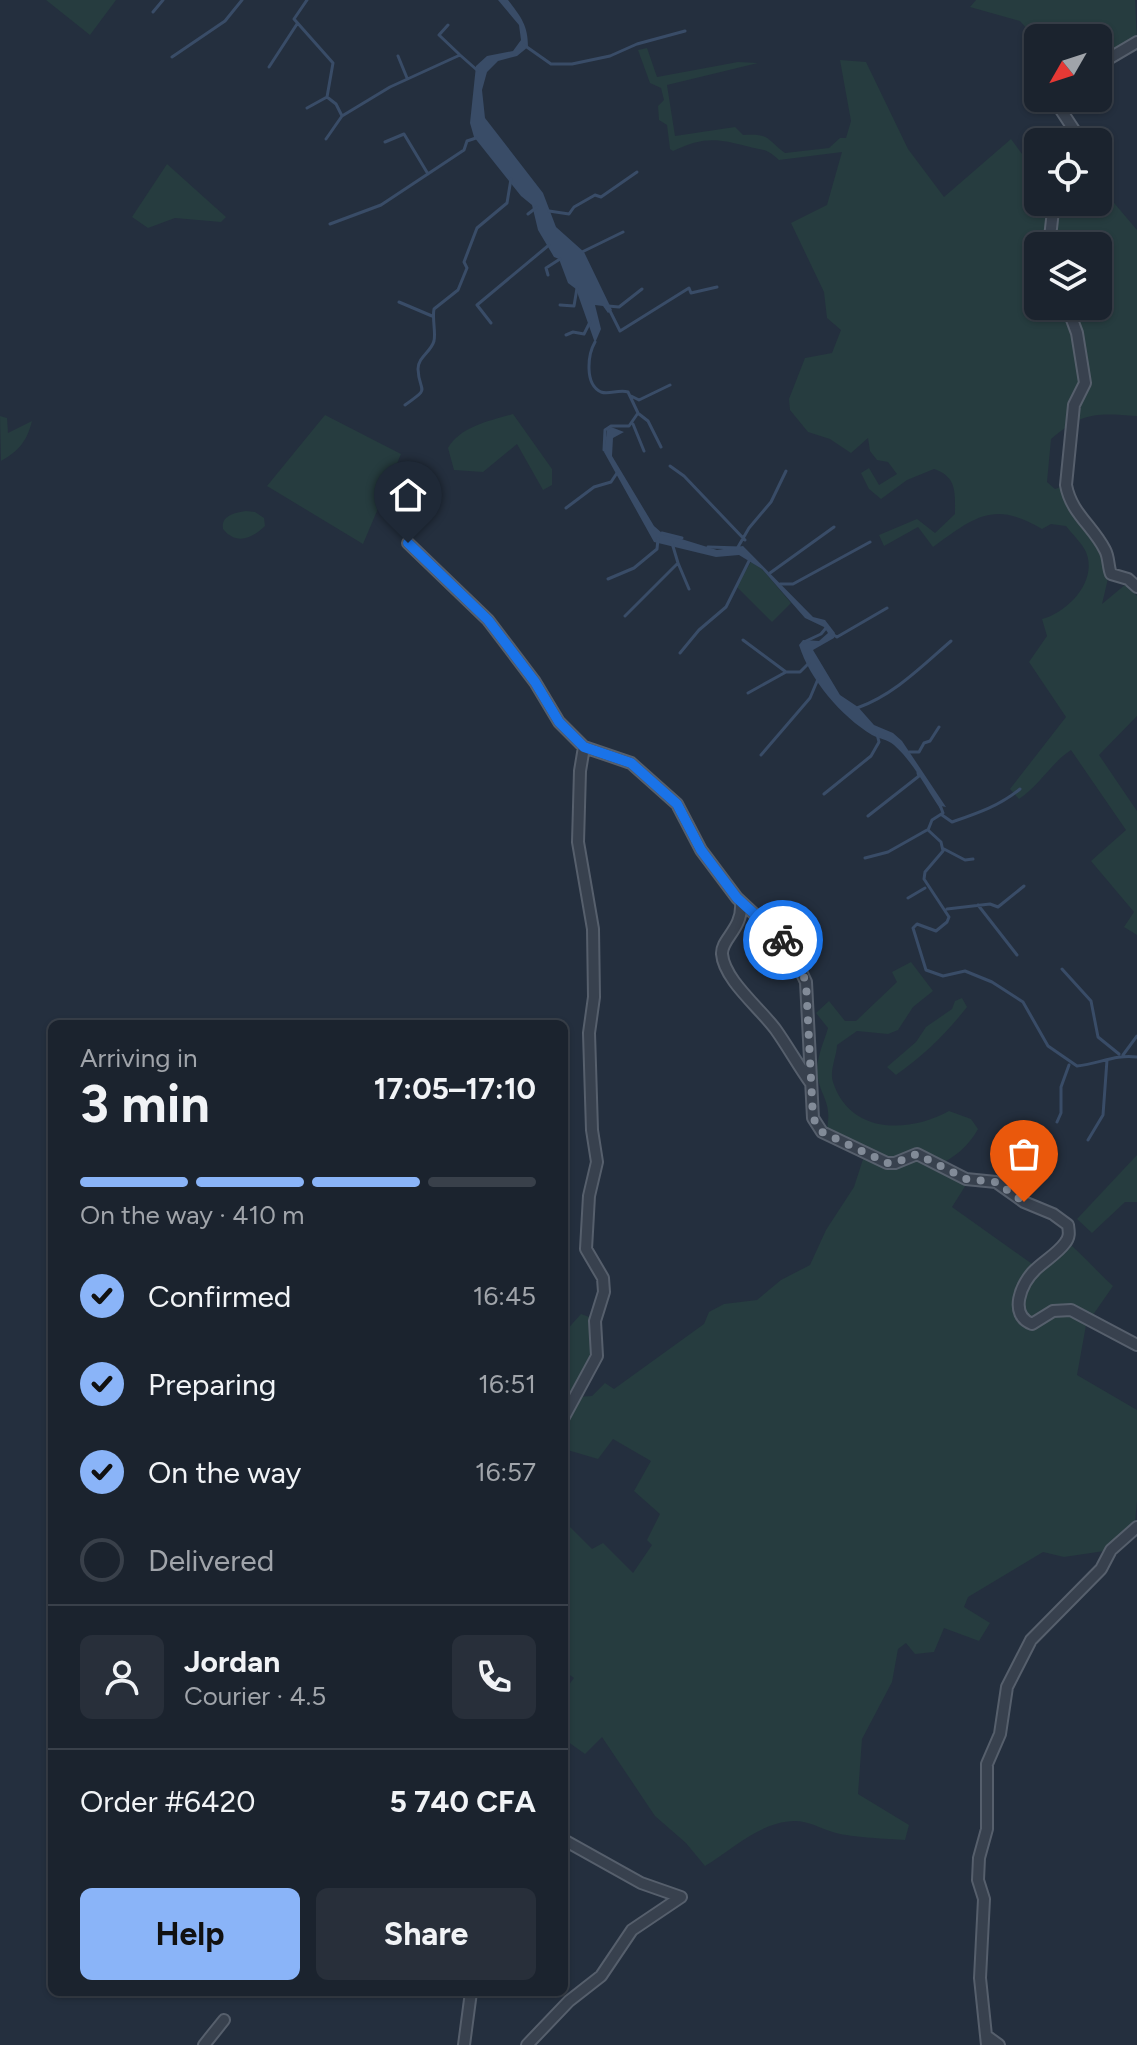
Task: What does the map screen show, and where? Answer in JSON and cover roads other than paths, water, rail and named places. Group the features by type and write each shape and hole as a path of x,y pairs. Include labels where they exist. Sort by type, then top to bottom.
{"street":[{"path":"1112,57 1137,42"},
{"path":"1072,320 1085,376 1074,405 1066,485 1068,496 1080,518 1105,549 1111,574 1128,579 1137,587"},
{"path":"408,543 488,620 535,682 559,722 584,747 631,763 677,804 701,850 741,903 789,946 806,982 813,1118 825,1134 887,1163 917,1154 966,1179 996,1182 1024,1202 1066,1222 1069,1236 1064,1245 1028,1278 1017,1302 1021,1315 1032,1324 1047,1318 1053,1311 1071,1310 1137,1345"},
{"path":"568,1409 599,1350 595,1321 604,1292 603,1278 586,1249 589,1196 597,1162 592,1130 589,1033 594,997 593,929 578,842 580,771 584,747"},
{"path":"741,903 741,920 723,949 723,958 742,994 764,1014 810,1082"},
{"path":"999,2045 987,2041 980,1978 984,1899 978,1880 987,1829 987,1764 1000,1734 1007,1687 1031,1640 1101,1569 1111,1550 1137,1527"},
{"path":"527,2045 569,2001 601,1976 632,1930 681,1897 641,1883 568,1842"},
{"path":"464,2045 470,1996"},
{"path":"204,2045 224,2020"}],"water":[{"path":"498,0 508,0 520,17 527,33 528,47 517,56 498,61 487,72 482,90 485,118 543,193 556,227 584,252 612,310 608,313 603,306 595,305 601,329 595,343 576,289 568,283 559,259 554,257 538,230 532,205 521,196 474,137 470,123 476,66 487,56 513,51 521,40 519,25"},
{"path":"611,427 624,432 613,438 612,456 654,526 662,533 717,550 743,546 813,617 825,620 835,633 834,638 813,650 840,695 858,707 874,725 893,733 902,741 946,807 941,806 941,810 914,768 894,745 860,727 828,696 811,671 799,645 803,640 819,641 828,633 824,627 805,618 762,569 739,555 716,557 654,542 604,452 607,430"}],"waterway":[{"path":"153,12 163,0"},
{"path":"172,57 225,21 242,0"},
{"path":"307,0 294,19 333,63 327,97 336,104 342,116"},
{"path":"269,67 297,24"},
{"path":"448,25 439,35 459,54"},
{"path":"524,45 551,64 572,64 610,56 637,44 685,31"},
{"path":"326,139 342,116 390,87 460,55 477,70"},
{"path":"398,56 407,78"},
{"path":"307,108 327,97"},
{"path":"385,142 404,134 428,174"},
{"path":"330,224 381,205 464,150 467,141 476,138"},
{"path":"549,211 569,214 574,207 595,195 601,197 637,172"},
{"path":"405,405 422,389 418,369 434,341 434,309 458,290 467,268 464,262 477,228 507,203 511,179"},
{"path":"528,214 537,207"},
{"path":"582,252 623,232"},
{"path":"491,323 477,305 549,245"},
{"path":"548,275 546,268 560,259"},
{"path":"610,311 620,331 689,288 691,293 717,287"},
{"path":"560,305 574,306 577,288"},
{"path":"608,306 619,307 642,289"},
{"path":"399,302 432,316"},
{"path":"566,335 573,332 584,334 590,322"},
{"path":"595,342 589,361 592,382 601,392 628,392 638,413 629,426 611,426 605,430 604,450"},
{"path":"631,396 639,400 670,385"},
{"path":"639,414 648,421 661,447"},
{"path":"633,424 644,451"},
{"path":"670,466 684,476 745,540"},
{"path":"738,547 771,502 786,471"},
{"path":"566,508 594,487 611,482 617,473"},
{"path":"770,573 834,527"},
{"path":"662,533 682,538"},
{"path":"608,579 634,568 657,549 658,539"},
{"path":"780,584 793,584 870,542"},
{"path":"625,616 678,563 672,543"},
{"path":"708,547 740,548"},
{"path":"680,653 699,630 726,607 750,559"},
{"path":"678,563 689,589"},
{"path":"832,634 837,637 887,608"},
{"path":"804,642 826,628"},
{"path":"743,640 786,672 800,672 809,663"},
{"path":"857,708 895,688 951,641"},
{"path":"748,693 786,672"},
{"path":"761,755 810,698 818,679"},
{"path":"909,752 919,752 939,727"},
{"path":"824,794 871,756 879,742 877,734"},
{"path":"868,816 919,776 918,773"},
{"path":"942,815 952,822 996,805 1020,789"},
{"path":"940,805 943,813 932,820 928,830 941,842 943,851 925,872 924,879 949,917 936,931 917,924 913,928 926,970 943,976 965,971 992,982 1023,1002 1048,1046 1077,1066 1137,1057"},
{"path":"865,858 888,852 927,830"},
{"path":"944,849 965,860 973,859"},
{"path":"947,909 990,904 998,907 1024,886"},
{"path":"908,898 925,888"},
{"path":"978,905 1017,955"},
{"path":"1062,969 1091,1001 1098,1037 1119,1054"},
{"path":"1123,1055 1137,1036"},
{"path":"1088,1140 1103,1115 1107,1060"},
{"path":"1057,1122 1061,1113 1061,1087 1069,1065"}]}
